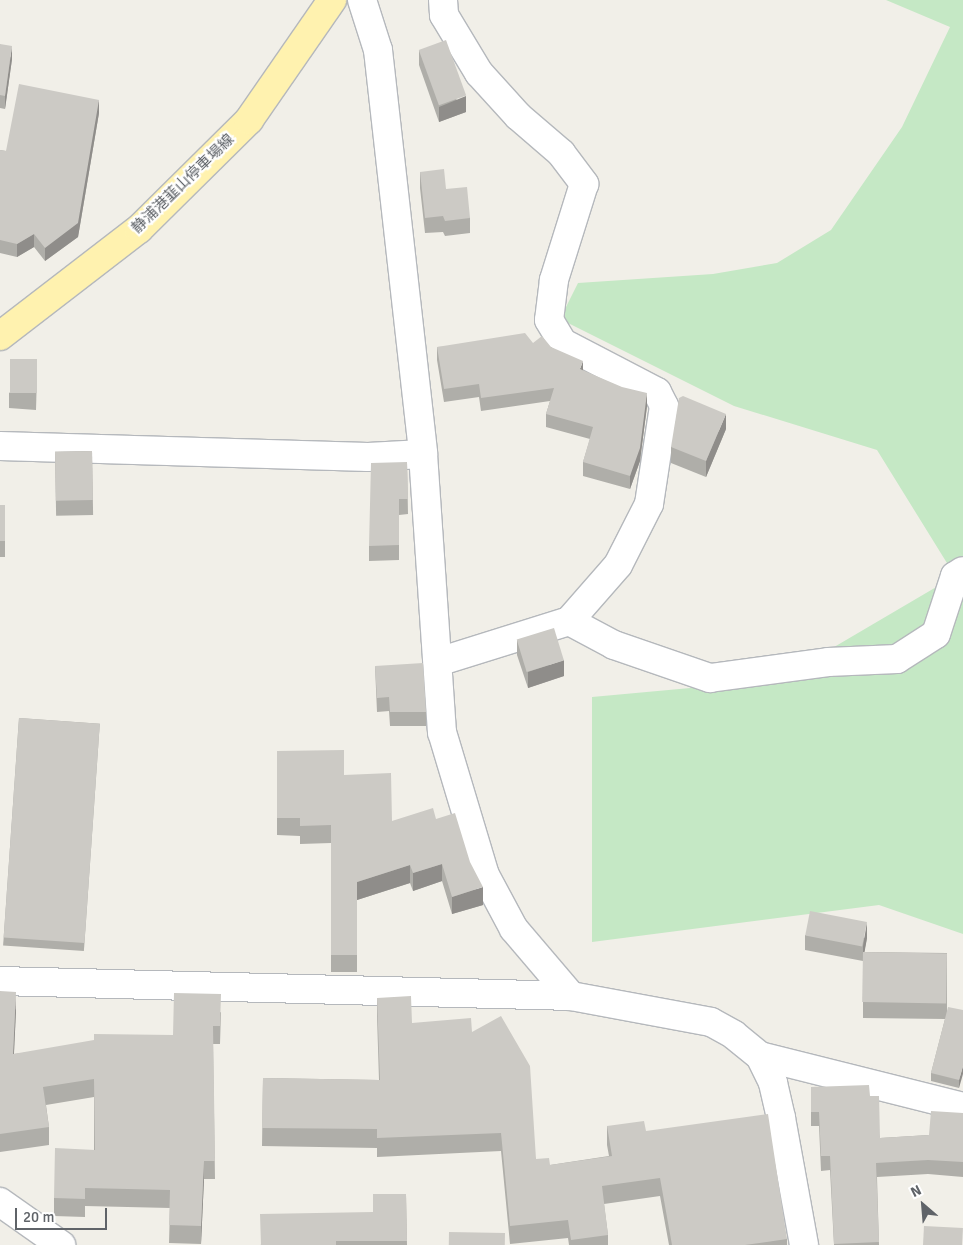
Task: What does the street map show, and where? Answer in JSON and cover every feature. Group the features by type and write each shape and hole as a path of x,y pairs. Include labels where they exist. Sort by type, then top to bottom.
{"main road":[{"name":"静浦港韮山停車場線","path":"0,336 139,229 249,120 332,0"}],"street":[{"path":"362,0 378,50 423,454 442,732 485,875 514,929 571,996"},
{"path":"438,662 569,621 618,565 649,504 664,406 657,392 563,343 549,320 554,280 584,184 562,153 518,116 479,73 444,15 443,0"},
{"path":"0,446 368,457 423,454"},
{"path":"569,621 614,645 710,678 828,662 896,659 936,634 955,576 963,571"},
{"path":"0,981 571,996 711,1022 734,1035 760,1056 963,1107"},
{"path":"760,1056 773,1083 804,1245"},
{"path":"0,1202 61,1245"}],"green space":[{"path":"886,0 963,0 963,934 879,905 592,942 592,697 778,680 955,576 877,450 734,406 560,319 578,283 713,274 777,263 831,230 902,127 950,27"}],"building":[{"path":"446,40 466,95 439,105 419,50"},
{"path":"0,44 12,46 5,96 0,95"},
{"path":"19,84 99,100 78,223 45,248 34,234 17,244 0,240 0,150 6,151"},
{"path":"444,169 446,189 467,187 470,218 445,221 443,216 425,218 420,172"},
{"path":"525,333 533,343 542,336 551,347 583,361 580,369 622,387 647,393 640,448 630,476 583,462 593,427 546,414 554,388 481,398 479,384 444,389 437,347"},
{"path":"10,359 37,359 37,393 10,393"},
{"path":"683,396 726,414 706,461 671,447 679,398"},
{"path":"92,451 93,500 56,501 55,452"},
{"path":"407,462 408,499 399,499 399,545 369,546 371,463"},
{"path":"0,505 5,505 5,541 0,541"},
{"path":"554,628 564,661 527,672 517,639"},
{"path":"423,663 426,712 390,712 389,697 377,698 375,666"},
{"path":"19,718 100,724 84,943 4,937"},
{"path":"344,750 344,775 391,773 392,821 433,808 436,819 455,813 470,862 483,887 452,897 442,864 413,873 410,865 357,882 357,955 331,955 331,825 300,826 300,818 277,818 277,751"},
{"path":"810,911 867,922 862,947 805,936"},
{"path":"863,952 947,953 946,1003 862,1002"},
{"path":"0,991 16,992 13,1054 94,1040 94,1034 173,1035 174,993 221,994 220,1026 213,1026 215,1161 204,1161 201,1226 169,1225 170,1190 85,1188 85,1199 54,1198 55,1148 95,1150 94,1079 43,1087 49,1127 0,1134"},
{"path":"411,996 412,1023 471,1018 472,1032 501,1016 530,1066 536,1159 549,1158 550,1165 612,1156 607,1126 644,1121 646,1131 768,1114 787,1239 745,1245 672,1245 660,1178 602,1186 608,1235 571,1240 568,1220 510,1226 501,1133 377,1138 377,1129 262,1128 263,1078 380,1080 377,998"},
{"path":"948,1007 963,1010 963,1066 959,1080 931,1073"},
{"path":"869,1085 870,1096 879,1096 880,1138 929,1135 931,1111 963,1113 963,1162 928,1160 876,1163 879,1242 834,1244 830,1156 821,1156 819,1112 811,1112 811,1087"},
{"path":"373,1194 406,1194 407,1241 336,1241 336,1245 261,1245 260,1214 373,1212"},
{"path":"924,1226 963,1228 962,1245 923,1245"},
{"path":"449,1232 505,1233 505,1245 449,1245"}]}
